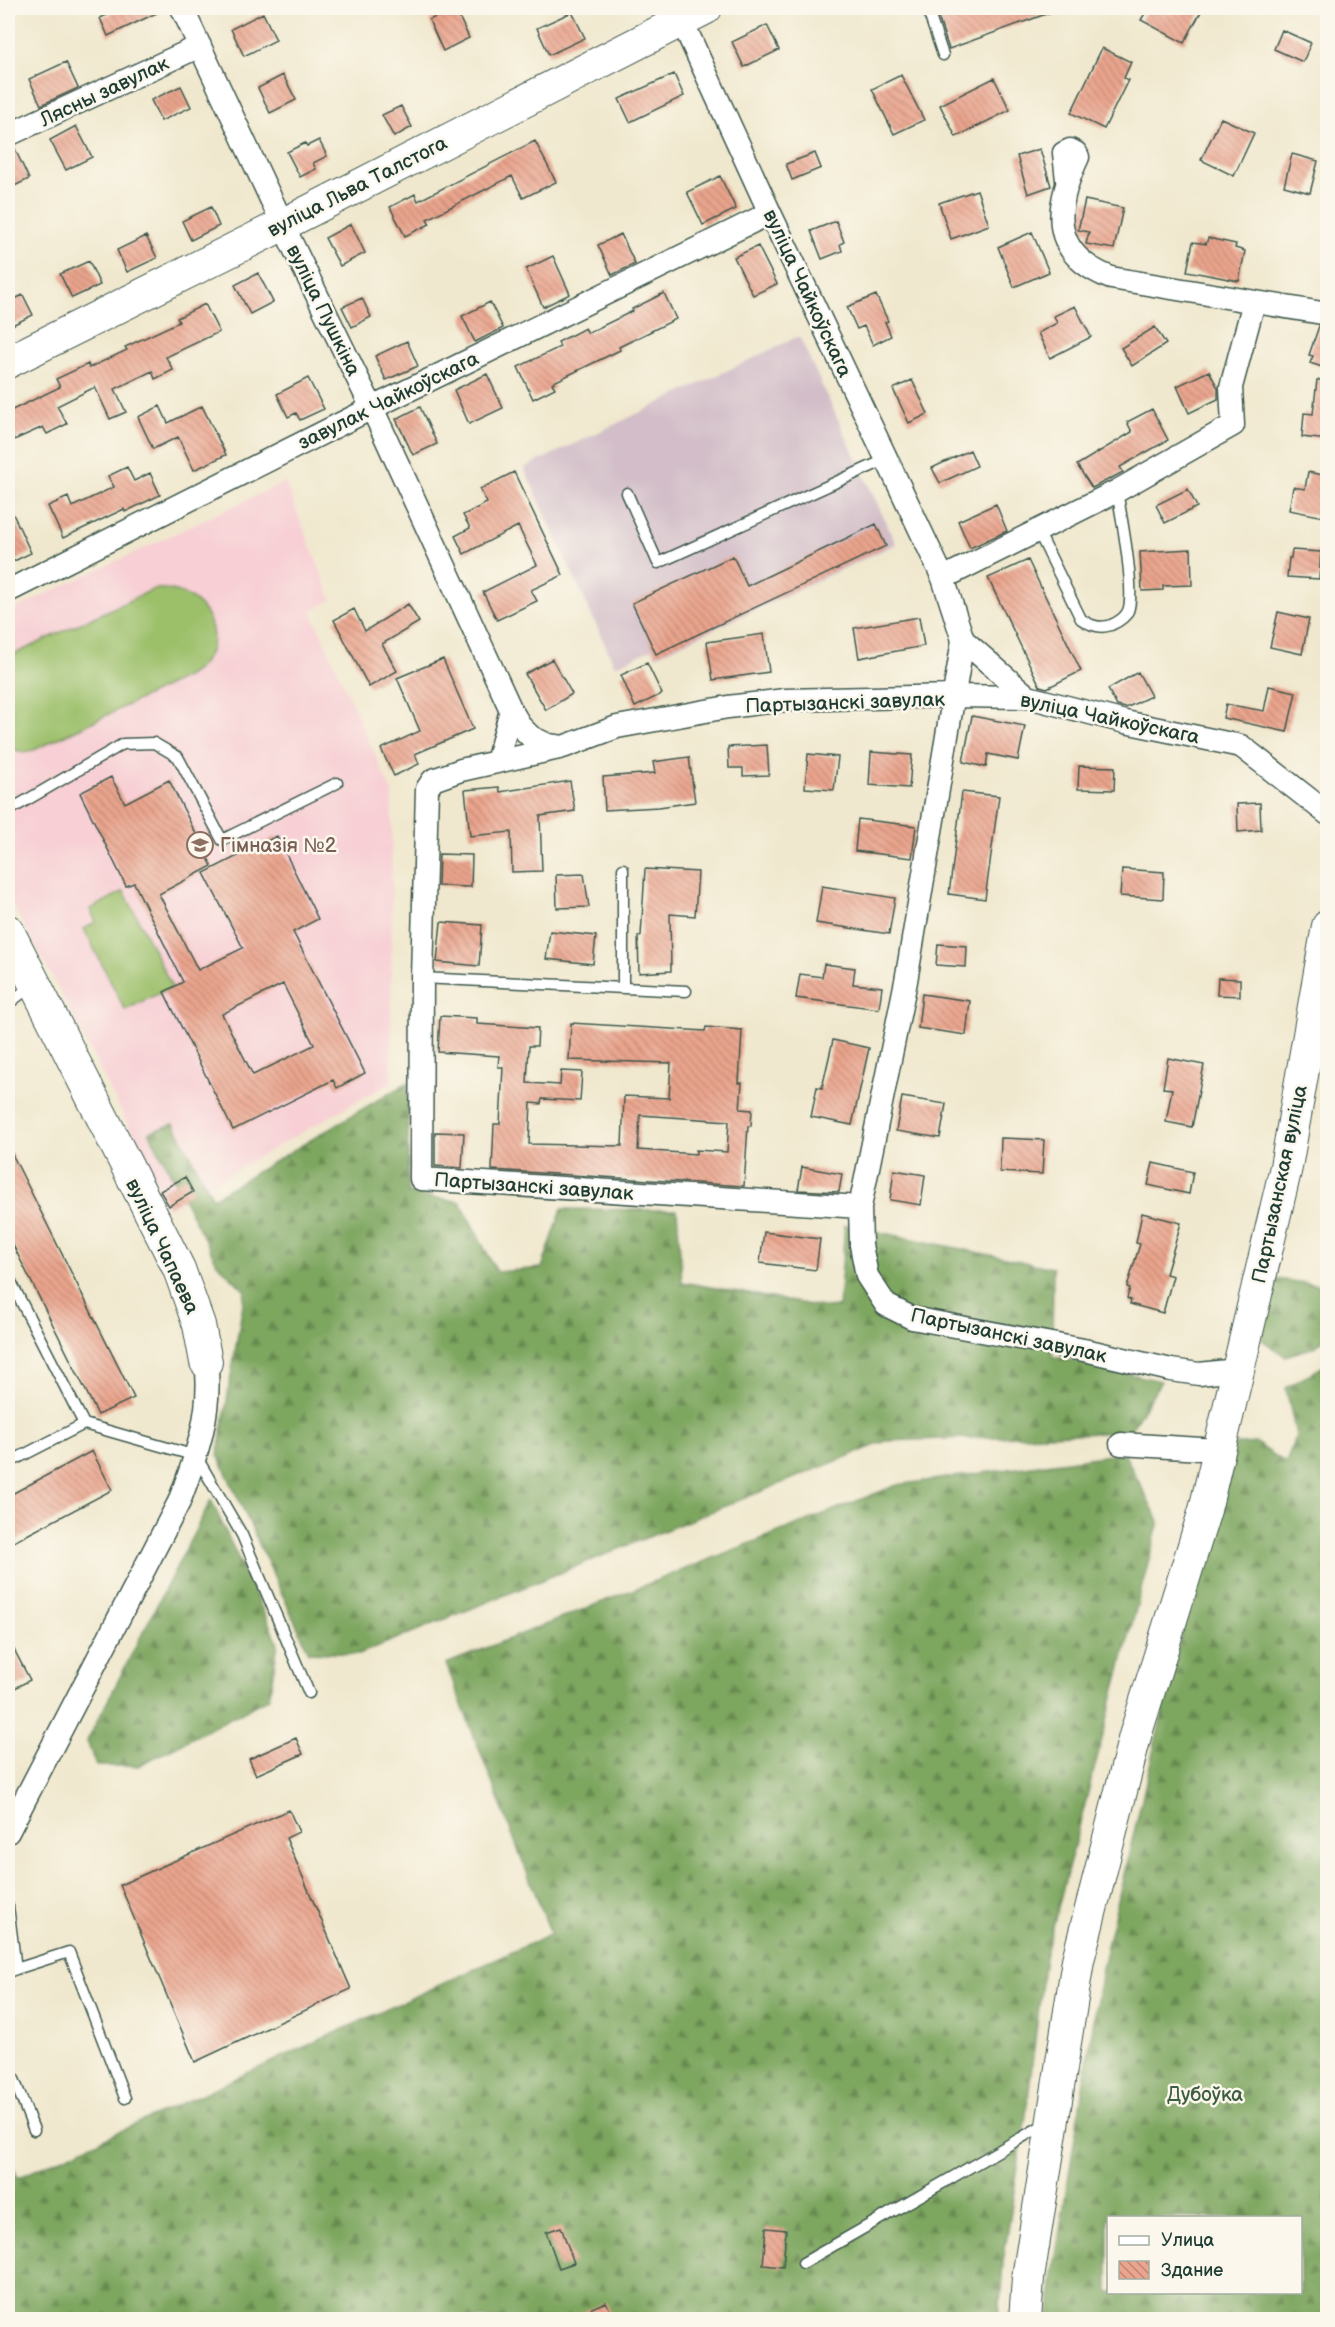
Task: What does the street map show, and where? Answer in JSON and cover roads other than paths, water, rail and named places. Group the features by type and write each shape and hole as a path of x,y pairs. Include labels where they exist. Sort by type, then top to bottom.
{"main road":[{"name":"вуліца Льва Талстога","path":"8,362 284,224 688,11"},
{"name":"Партызанская вуліца","path":"1025,2319 1028,2278 1078,1960 1135,1736 1204,1510 1286,1167 1328,926"},
{"name":"вуліца Чапаева","path":"8,931 179,1269 199,1325 206,1362"}],"street":[{"name":"вуліца Пушкіна","path":"182,8 372,408 511,710"},
{"name":"вуліца Чайкоўскага","path":"688,11 770,213 943,578 963,640 954,696 1028,697 1125,722 1241,746 1328,814"},
{"name":"Лясны завулак","path":"8,135 200,46"},
{"path":"1067,180 1062,196 1062,224 1070,247 1089,267 1111,278 1328,314"},
{"name":"завулак Чайкоўскага","path":"8,591 372,408 770,213"},
{"path":"943,578 1117,491 1233,425 1231,387 1254,302"},
{"path":"963,640 1028,697"},
{"name":"Партызанскі завулак","path":"860,1207 421,1179 422,978 428,789 433,780 461,770 563,747 617,727 739,705 785,700 954,696 906,981 860,1207 861,1245 867,1276 886,1305 912,1318 1089,1351 1171,1370 1199,1374 1237,1370"},
{"path":"511,710 521,727 531,737 548,746 563,747"},
{"path":"497,762 511,710"},
{"name":"вуліца Чапаева","path":"8,1832 14,1806 175,1512 196,1456 206,1410 208,1385 206,1362"},
{"path":"1121,1444 1217,1450"}],"lane":[{"path":"927,8 943,55"},
{"path":"627,494 658,563 887,459"},
{"path":"1038,531 1082,619 1091,626 1105,627 1119,622 1128,613 1131,602 1117,491"},
{"path":"8,811 123,744 154,743 178,757 222,840 337,783"},
{"path":"623,869 623,988"},
{"path":"422,978 686,991"},
{"path":"8,1004 35,983"},
{"path":"8,1276 84,1424"},
{"path":"8,1463 84,1424 196,1456 242,1535 309,1693"},
{"path":"8,1906 12,1971 69,1952 125,2098"},
{"path":"8,2064 34,2130"},
{"path":"803,2263 1053,2119"}],"place":[{"name":"Гімназія №2","path":"200,845"}],"park label":[{"name":"Дубоўка","path":"1205,2094"}]}
